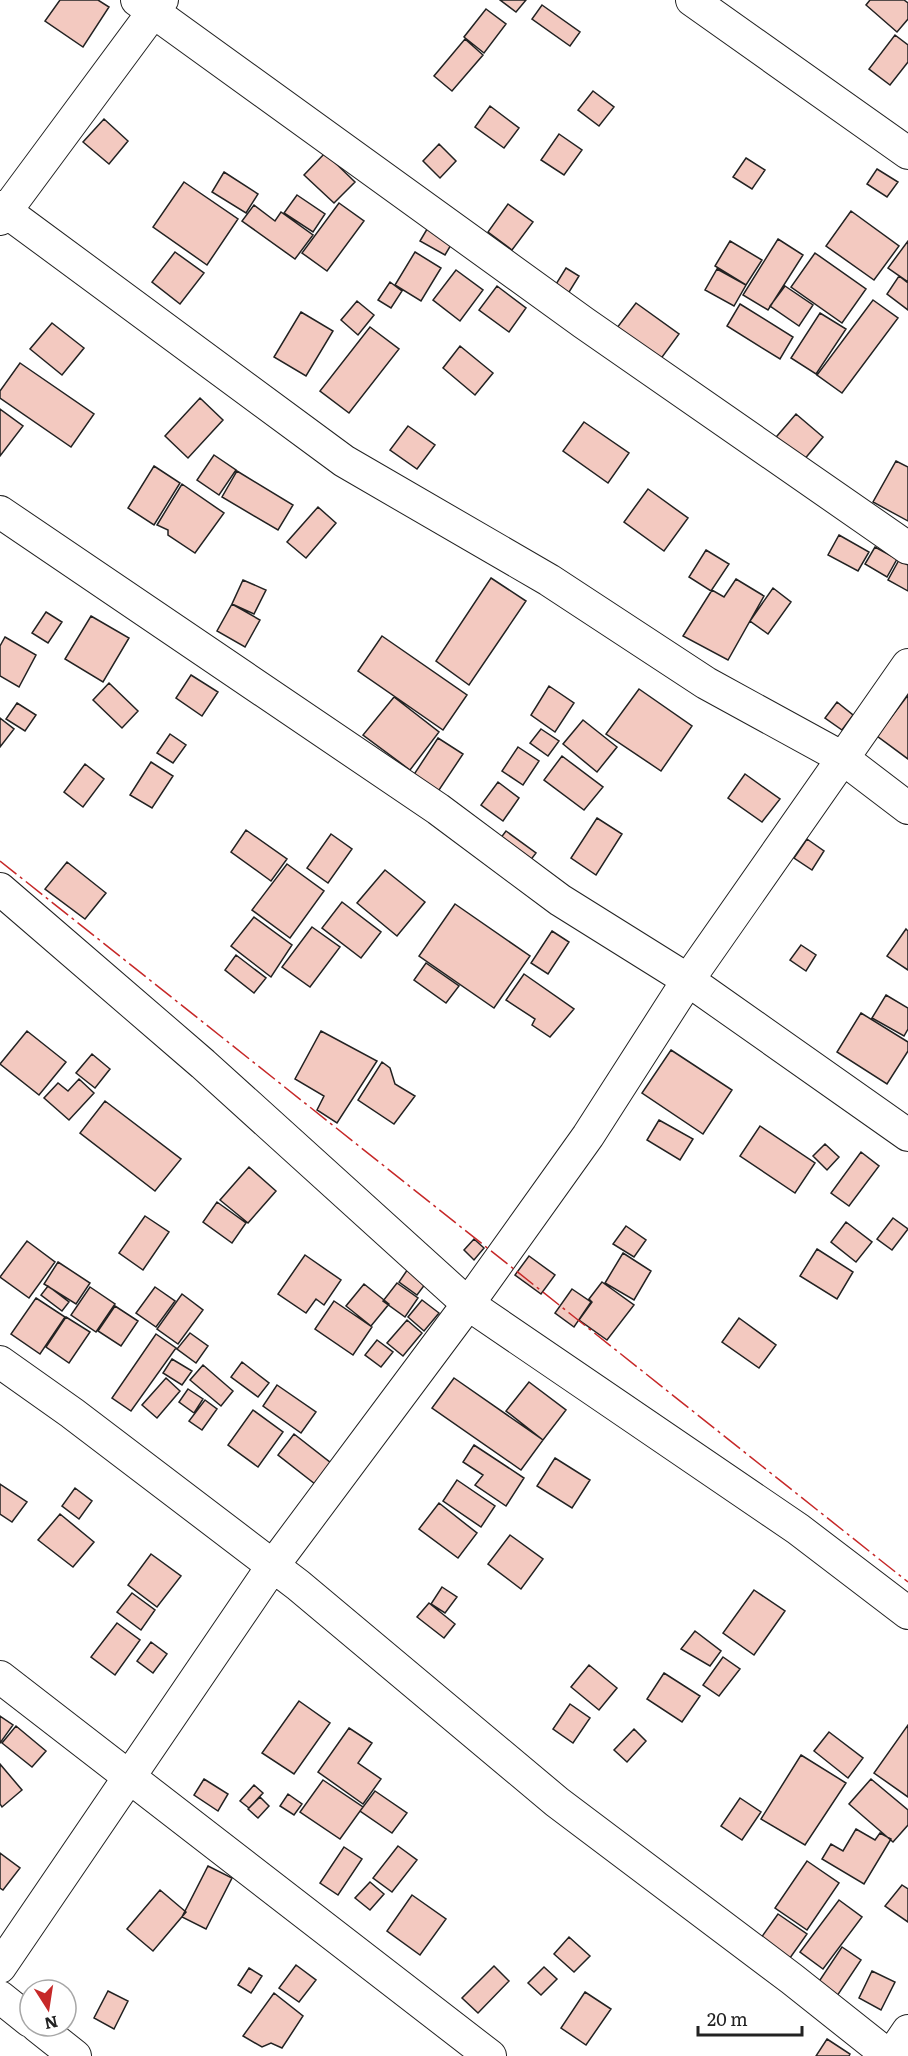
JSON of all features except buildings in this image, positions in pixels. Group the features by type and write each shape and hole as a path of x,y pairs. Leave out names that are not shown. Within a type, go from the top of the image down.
{"street":[{"path":"692,0 908,153"},
{"path":"908,548 584,323 151,4 2,212 344,461 549,580 705,683 841,757 908,808"},
{"path":"0,512 438,809 560,900 688,980 908,1135"},
{"path":"0,1966 273,1567 468,1304 588,1136 688,980 841,757 908,665"},
{"path":"0,889 203,1064 468,1304 798,1529 908,1613"},
{"path":"0,1362 72,1413 273,1567 557,1802 890,2056 908,2031"},
{"path":"0,1677 490,2056"},
{"path":"0,1997 18,2011"},
{"path":"52,2038 75,2056"}],"power":[{"path":"0,861 908,1582"}]}
